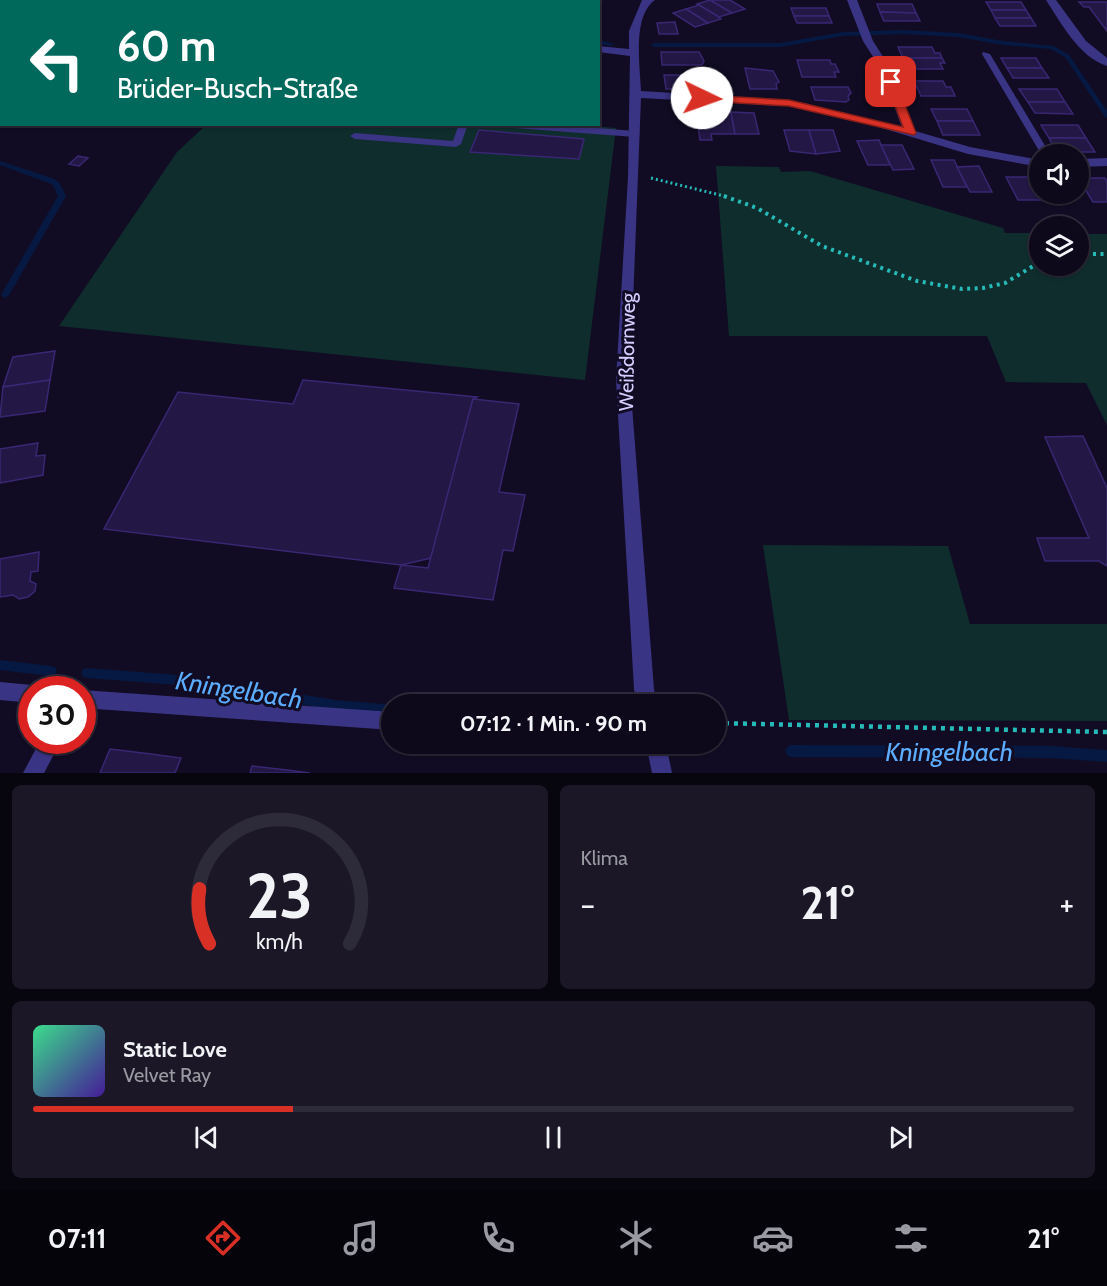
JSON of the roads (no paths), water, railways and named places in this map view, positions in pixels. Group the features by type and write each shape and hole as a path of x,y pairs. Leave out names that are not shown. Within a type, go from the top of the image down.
{"street":[{"name":"Weißdornweg","path":"645,694 623,380 634,177 636,94 634,31 647,0"},
{"path":"852,0 868,41 885,66 910,133"},
{"path":"1051,0 1082,45 1095,57 1107,63"},
{"path":"600,49 634,53"},
{"path":"636,94 789,103 875,122 968,150 1029,162"},
{"path":"1089,163 1107,162"},
{"path":"0,691 18,693"},
{"path":"96,700 381,721"},
{"path":"33,773 44,754"},
{"path":"658,754 662,773"}],"lane":[{"path":"986,54 1040,144"},
{"path":"355,136 456,144 463,126"},
{"path":"529,126 635,134"}],"waterway":[{"path":"654,45 780,45 843,34 903,32 958,35 1003,43 1052,47 1067,56 1107,116"},
{"path":"600,42 611,44"},
{"name":"Kningelbach","path":"0,163 49,180 56,184 62,196 5,295"},
{"name":"Kningelbach","path":"0,665 51,671"},
{"name":"Kningelbach","path":"87,673 178,680 336,705 381,708"},
{"name":"Kningelbach","path":"791,751 1051,752 1107,756"}]}
